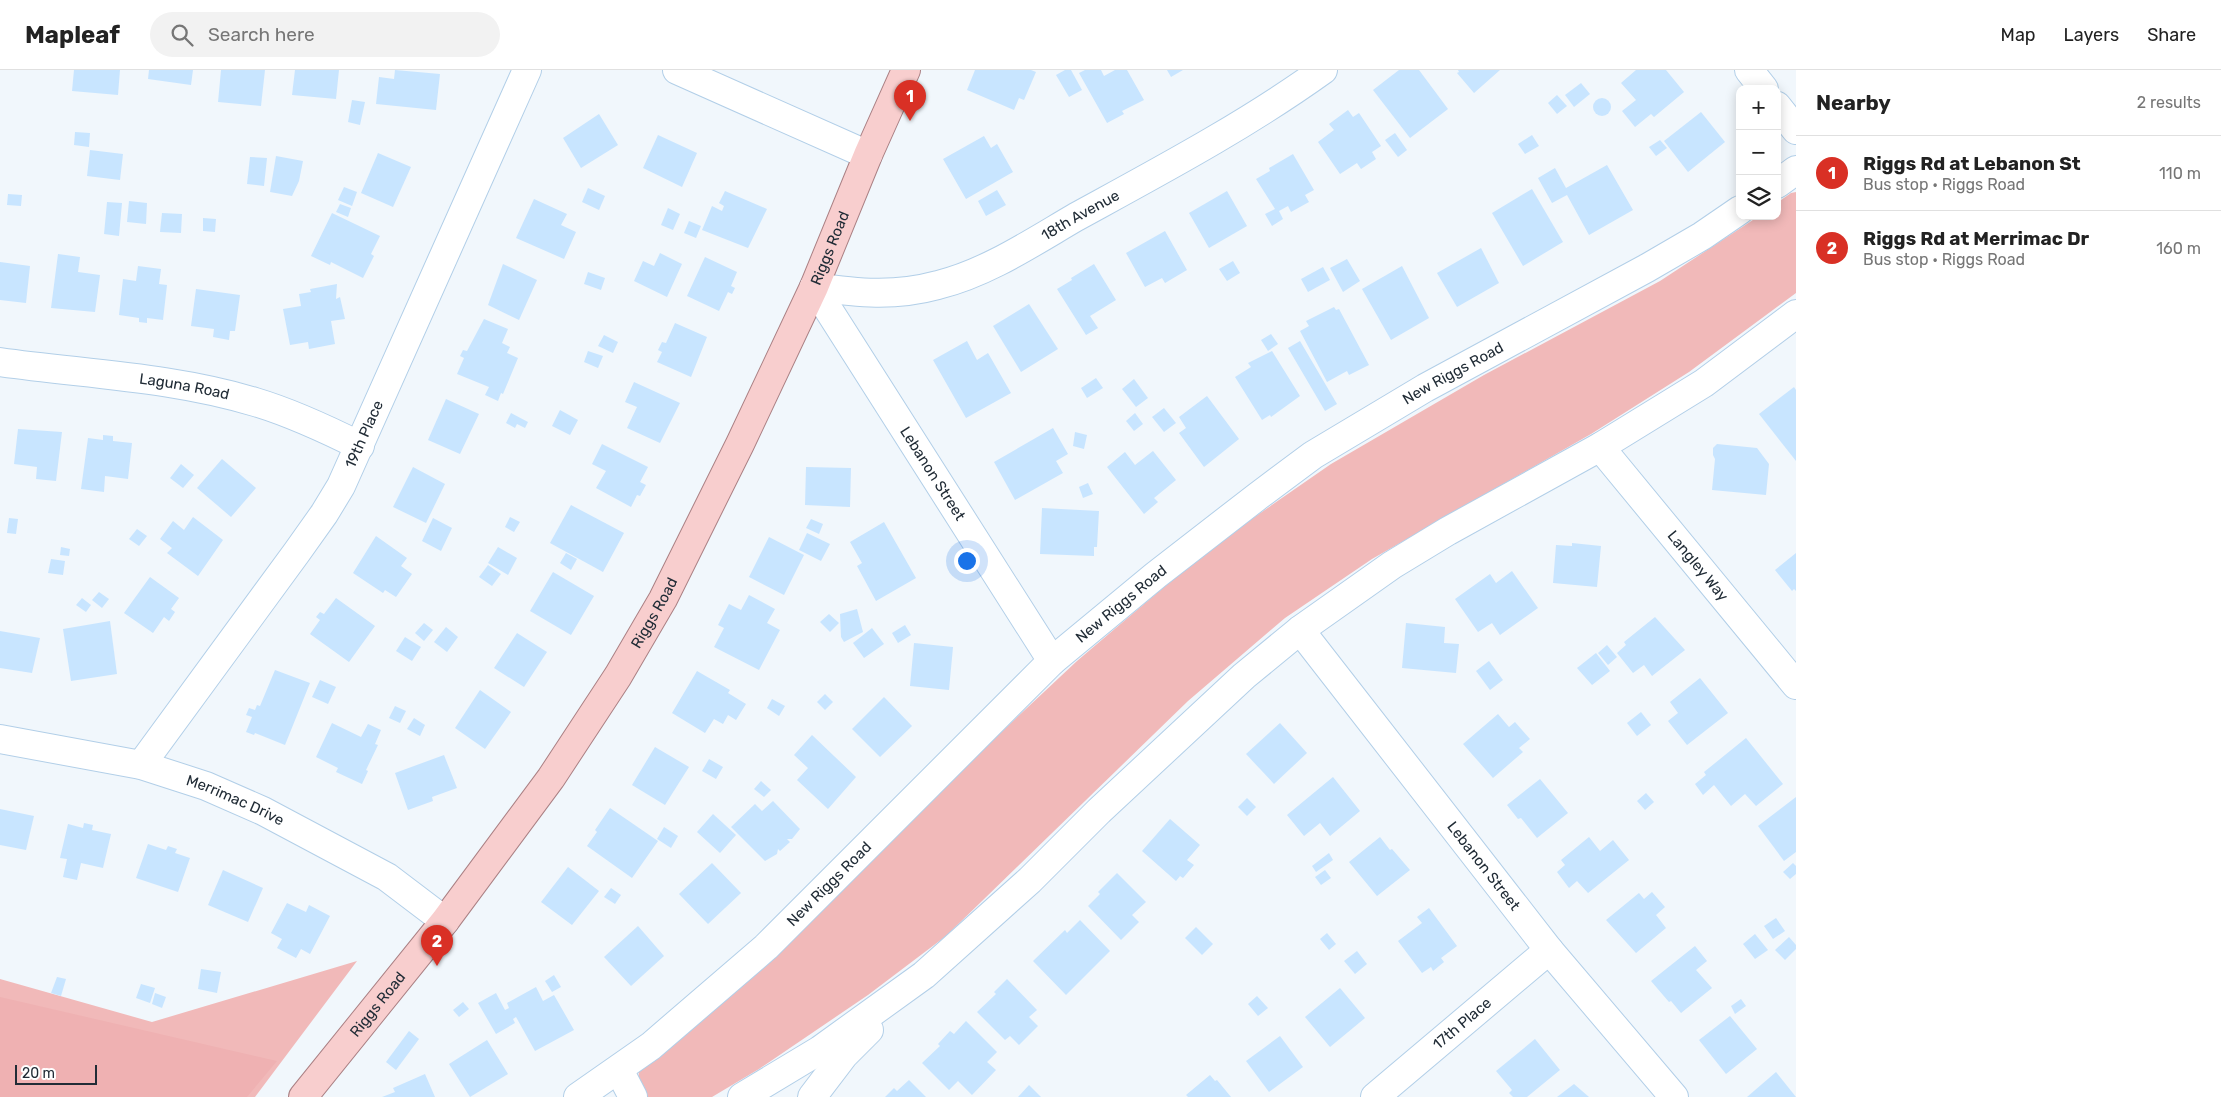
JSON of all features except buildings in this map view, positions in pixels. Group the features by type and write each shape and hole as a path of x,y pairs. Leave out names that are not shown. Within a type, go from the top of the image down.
{"main road":[{"name":"Riggs Road","path":"303,1097 445,921 551,778 618,676 663,598 814,287 868,154 906,70"}],"street":[{"name":"19th Place","path":"141,765 324,514 360,446 527,70"},
{"path":"677,70 868,154"},
{"name":"18th Avenue","path":"814,287 860,294 896,293 938,285 968,275 1207,144 1280,100 1323,70"},
{"path":"1749,70 1761,85"},
{"path":"1781,111 1796,130"},
{"path":"1781,181 1796,170"},
{"name":"New Riggs Road","path":"578,1097 651,1046 766,947 1052,661 1156,575 1313,455 1426,388 1655,263 1702,236 1736,213"},
{"name":"Lebanon Street","path":"814,287 1052,661"},
{"path":"812,1097 844,1055 924,975 1030,880 1099,811 1244,676 1300,630 1408,555 1600,447 1704,384 1796,314"},
{"name":"Laguna Road","path":"0,362 150,380 228,394 289,413 360,446"},
{"name":"Langley Way","path":"1600,447 1796,685"},
{"name":"Lebanon Street","path":"1300,630 1549,950 1674,1097"},
{"name":"Merrimac Drive","path":"0,739 141,765 206,786 263,810 387,877 445,921"},
{"name":"17th Place","path":"1375,1097 1549,950"},
{"path":"742,1097 820,1050 924,975"},
{"path":"618,1070 634,1097"}],"shaded area":[{"path":"1796,192 1796,293 1689,372 1591,434 1372,559 1285,618 1188,701 946,936 868,995 759,1069 712,1097 643,1097 638,1088 639,1068 867,866 994,739 1077,661 1210,548 1331,464 1484,375 1660,281 1753,220 1781,220 1781,200 1791,193"},
{"path":"357,961 255,1097 0,1097 0,979 152,1022"},
{"path":"0,997 277,1061 247,1097 0,1097"}],"place":[{"name":"Riggs Rd at Lebanon St","path":"910,121"},
{"name":"Riggs Rd at Merrimac Dr","path":"437,966"}]}
